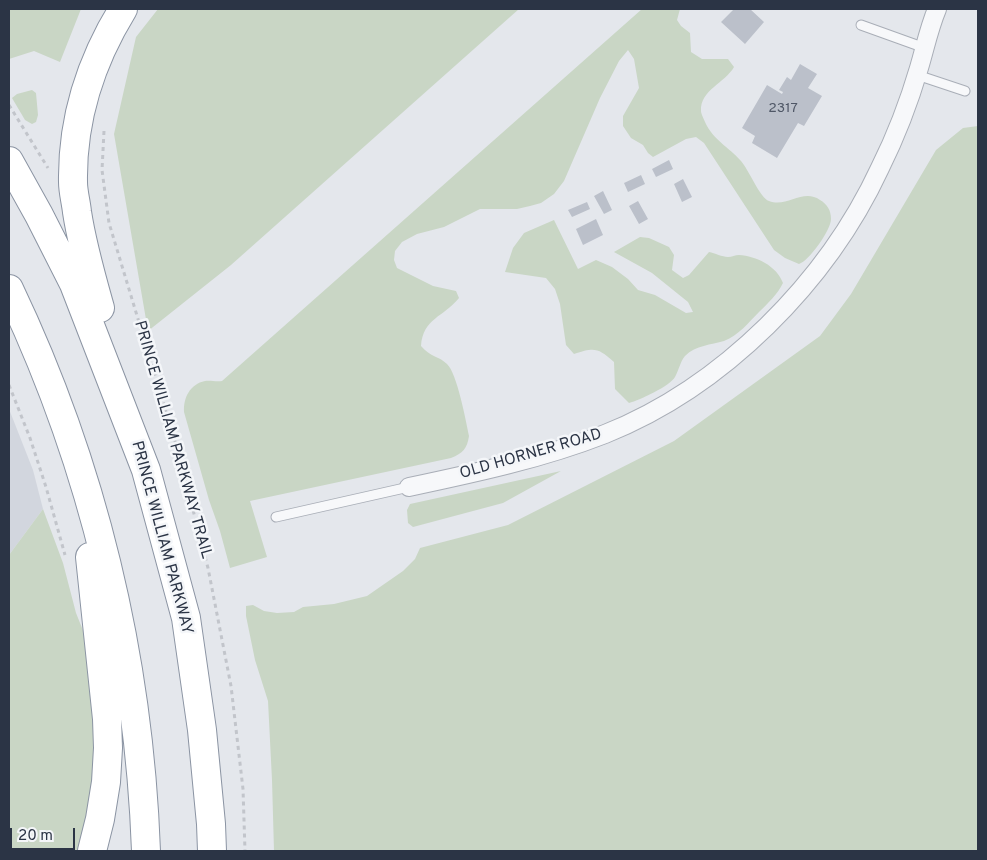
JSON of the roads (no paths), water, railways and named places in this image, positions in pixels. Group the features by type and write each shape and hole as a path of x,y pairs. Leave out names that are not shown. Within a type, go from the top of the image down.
{"highway":[{"path":"123,9 98,55 87,85 74,149 73,183 82,244 146,470"},
{"name":"PRINCE WILLIAM PARKWAY","path":"9,161 39,214 74,284 146,470 186,618 202,730 212,851"},
{"path":"9,289 36,348 64,419 110,578 126,655 135,717 146,851"},
{"path":"81,474 107,719 106,782 92,851"}],"street":[{"name":"OLD HORNER ROAD","path":"409,488 498,468 606,433 671,400 726,363 782,310 805,284 840,237 866,195 881,167 902,117 937,9"}],"lane":[{"path":"860,25 925,48"},
{"path":"916,75 965,91"},
{"path":"276,517 409,488"}]}
